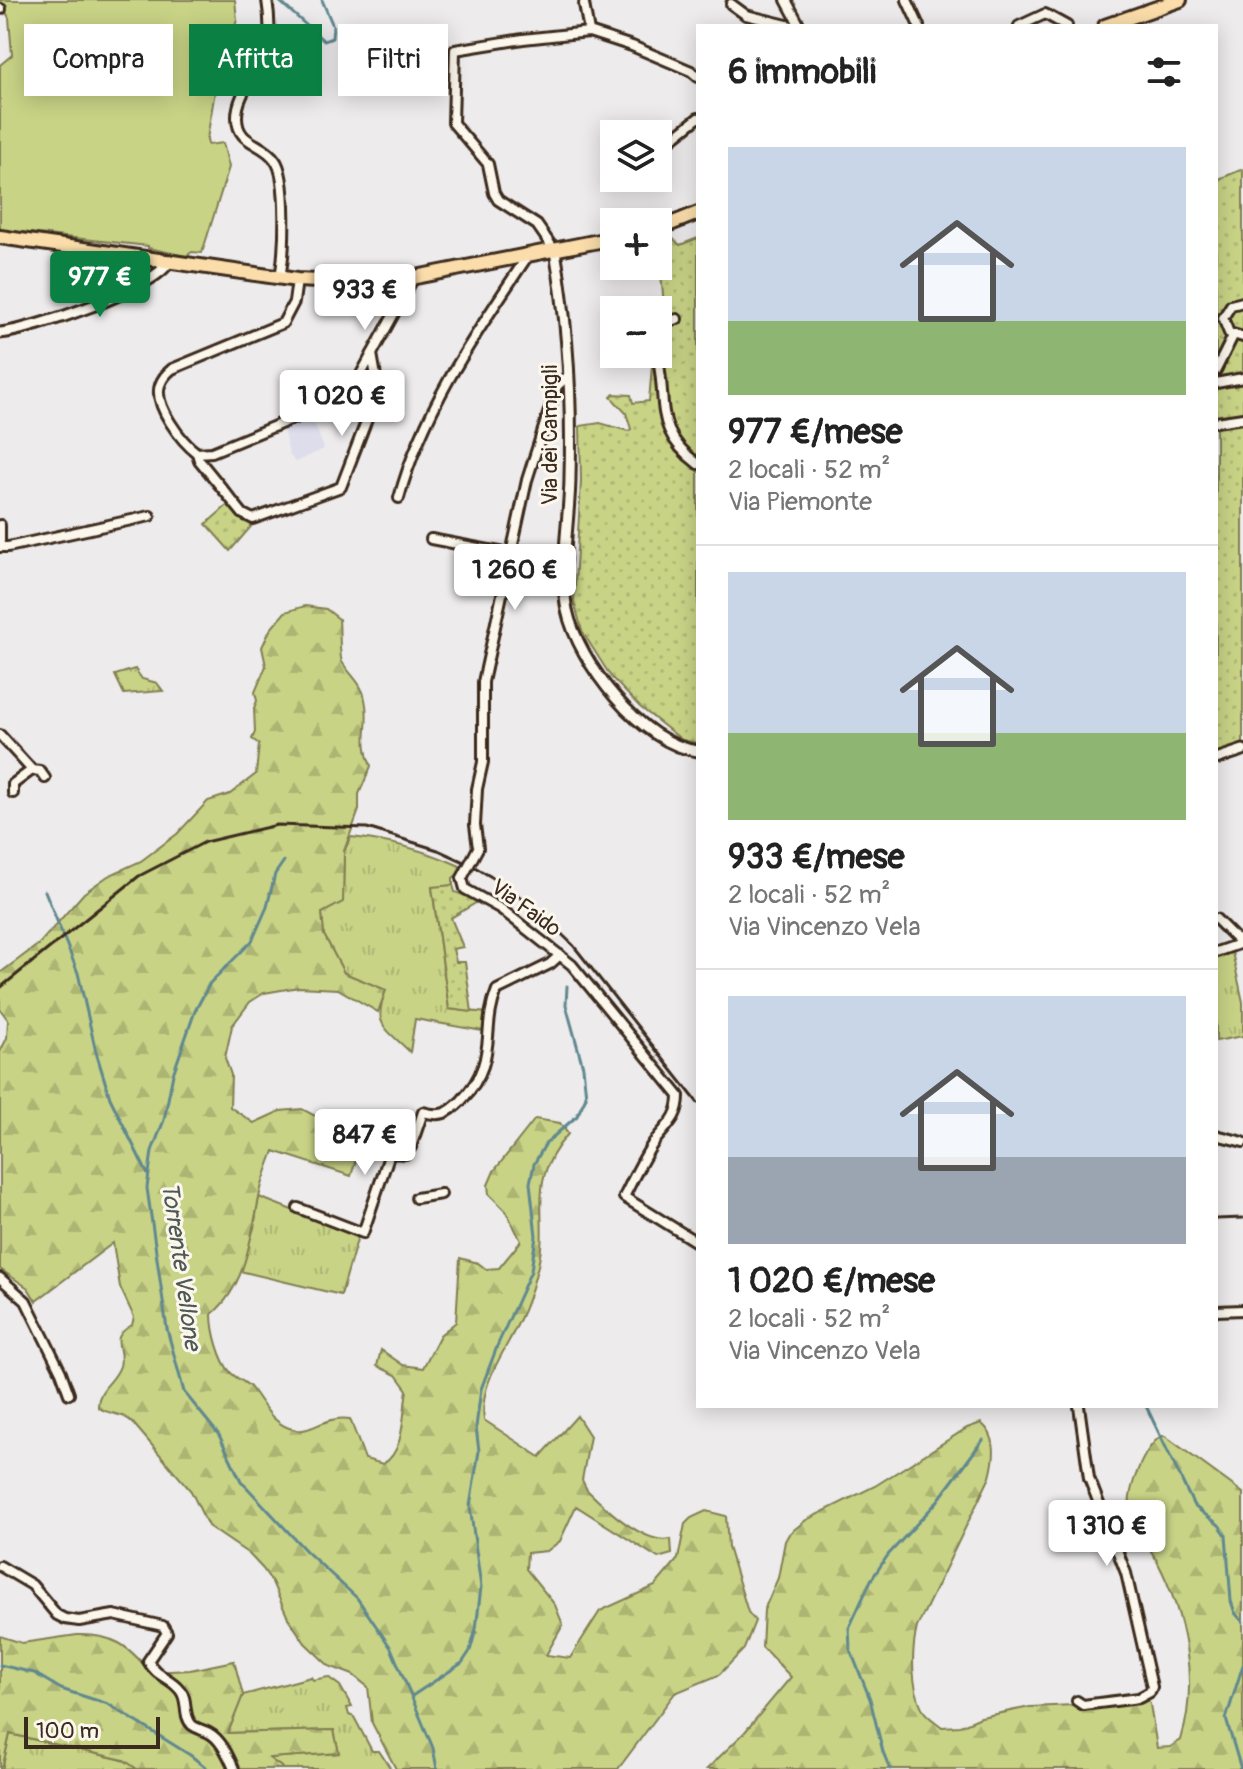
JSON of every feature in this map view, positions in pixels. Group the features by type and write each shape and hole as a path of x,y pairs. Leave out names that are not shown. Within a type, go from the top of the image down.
{"main road":[{"path":"1111,24 1180,0"},
{"path":"672,223 696,214"},
{"path":"0,237 297,280 380,284 600,241"}],"street":[{"path":"267,0 269,17 265,55 242,96 237,116 238,129 245,141 271,155 280,168 285,249 280,276"},
{"path":"786,0 799,24"},
{"path":"907,0 918,24"},
{"path":"584,4 589,32"},
{"path":"731,4 746,15 783,24"},
{"path":"1023,24 1045,14 1063,24"},
{"path":"555,251 537,225 498,200 488,164 453,123 455,50 589,32 632,46 696,76"},
{"path":"672,139 696,120"},
{"name":"Via dei Campigli","path":"555,251 569,375 566,608 574,635 605,686 670,742 696,750"},
{"path":"399,498 408,465 430,414 489,313 527,257"},
{"path":"0,333 22,331 47,323 128,290 158,275 167,268 170,260"},
{"path":"197,453 212,452 341,399 354,387 413,279"},
{"path":"297,280 294,302 283,323 172,369 164,377 158,394 183,441 197,453 199,460 243,514 253,519 341,487 374,401 377,382 372,354"},
{"path":"1218,367 1238,336 1225,329 1224,313 1231,305 1243,302"},
{"path":"677,319 664,327 659,342 661,401 670,432 696,462"},
{"name":"Via Faido","path":"569,375 557,386 527,480 483,682 483,762 477,789 475,825 478,848 462,878 462,885 501,909 572,965 679,1096 674,1120 654,1141 624,1197 696,1242"},
{"path":"1218,383 1243,378"},
{"path":"1218,422 1243,418"},
{"path":"0,525 0,544 8,547 150,516"},
{"path":"431,539 510,554"},
{"path":"0,735 32,770 40,771 45,778"},
{"path":"1218,758 1243,750"},
{"path":"13,793 13,784 32,770"},
{"path":"1218,921 1242,943 1218,951"},
{"path":"298,1208 363,1233 390,1153 406,1154 423,1112 438,1115 452,1110 477,1079 486,1057 497,990 550,964 560,955"},
{"path":"1218,1136 1243,1142"},
{"path":"416,1198 441,1194"},
{"path":"0,1278 26,1301 69,1394"},
{"path":"1218,1311 1243,1310"},
{"path":"1077,1701 1083,1705 1139,1698 1150,1692 1152,1687 1126,1573 1089,1478 1079,1408"},
{"path":"0,1566 32,1585 57,1615 65,1619 79,1621 114,1615 163,1626 167,1633 148,1661 155,1674 181,1690 190,1723 218,1740 234,1769"}],"shaded area":[{"path":"312,416 324,449 295,462 289,454 283,427"}],"green space":[{"path":"0,0 235,0 236,24 189,24 189,96 214,96 208,145 223,143 229,167 202,253 192,252 186,256 148,246 0,230 0,65 12,55 9,18"},
{"path":"1243,169 1243,746 1218,755 1218,178"},
{"path":"672,238 680,245 696,239 696,743 682,740 640,707 611,677 582,631 574,601 581,481 580,426 600,423 628,431 631,429 626,413 611,397 614,394 631,395 633,403 649,401 652,368 672,368 672,296 663,296 662,280 672,280"},
{"path":"230,503 255,522 230,551 206,524"},
{"path":"305,606 326,609 339,619 342,662 359,684 365,699 365,740 371,766 359,794 359,810 344,851 343,902 322,913 324,935 344,973 386,990 378,1012 338,989 299,987 264,993 250,1002 232,1026 225,1058 231,1075 230,1107 254,1123 280,1111 302,1109 362,1140 351,1176 274,1151 261,1188 240,1274 224,1302 212,1314 217,1345 231,1373 249,1386 281,1424 302,1430 334,1419 350,1419 365,1459 383,1464 399,1441 407,1390 396,1375 377,1366 381,1350 403,1365 423,1368 440,1335 456,1322 460,1258 478,1263 486,1269 499,1268 521,1241 506,1211 489,1194 488,1185 494,1171 535,1119 560,1123 568,1134 554,1153 542,1186 542,1235 536,1273 523,1314 489,1380 483,1406 484,1420 540,1457 577,1416 590,1436 582,1480 587,1490 638,1531 671,1539 672,1554 658,1558 576,1506 560,1541 547,1551 527,1553 526,1569 555,1605 563,1625 546,1655 570,1658 600,1611 655,1586 678,1559 685,1524 706,1511 726,1516 728,1547 748,1612 755,1621 744,1649 719,1675 675,1693 618,1769 396,1769 372,1723 368,1687 353,1675 329,1666 305,1643 288,1618 263,1569 249,1554 208,1526 191,1491 133,1423 98,1407 100,1395 120,1366 120,1334 132,1325 134,1317 120,1287 113,1243 36,1301 28,1288 0,1269 0,1052 7,1038 8,1020 0,1009 0,973 39,944 84,893 108,876 141,861 177,834 208,801 230,794 256,774 259,744 252,739 257,701 255,692 266,666 262,647 270,630 285,612"},
{"path":"135,669 142,679 157,683 163,691 124,694 115,675"},
{"path":"351,837 407,847 460,866 453,878 453,885 432,888 449,1009 487,1013 483,1031 415,1019 410,1052 383,1025 380,1011 386,990 344,973 324,935 322,913 343,901 344,851"},
{"path":"453,885 455,892 479,901 451,918 463,947 453,949 456,962 465,962 472,1012 449,1009 432,887"},
{"path":"1232,952 1243,1002 1243,1036 1218,1041 1218,958"},
{"path":"259,1197 358,1236 341,1295 240,1271 254,1228"},
{"path":"981,1423 993,1441 990,1477 917,1627 915,1637 914,1680 925,1713 942,1727 960,1726 981,1717 1030,1707 1140,1696 1150,1704 1157,1748 1170,1747 1181,1740 1189,1695 1182,1626 1167,1582 1132,1521 1129,1505 1142,1460 1154,1442 1165,1436 1243,1493 1243,1769 707,1769 744,1733 791,1677 762,1647 764,1610 778,1578 789,1534 806,1520 875,1486 967,1428"},
{"path":"90,1635 119,1643 150,1672 190,1670 234,1661 243,1695 228,1733 334,1730 339,1753 269,1758 284,1769 137,1769 124,1760 10,1734 0,1769 0,1636 22,1643"},
{"path":"311,1677 313,1680 328,1677 340,1686 352,1707 347,1708 349,1715 354,1717 372,1751 379,1751 391,1769 284,1769 268,1758 339,1753 334,1730 228,1733 243,1695"},
{"path":"10,1734 119,1759 137,1769 2,1769"}],"waterway":[{"name":"Torrente Vellone","path":"278,0 324,41 332,38 333,26 322,0"},
{"name":"Torrente Vellone","path":"284,861 275,874 267,907 252,941 210,983 195,1011 173,1074 164,1120 152,1151 147,1188 167,1329 184,1392 219,1435 241,1481 306,1551 357,1598 391,1648 433,1748 437,1769"},
{"path":"45,891 78,973 110,1098 148,1175"},
{"path":"412,1696 462,1663 470,1651 476,1629 481,1587 470,1506 479,1451 476,1427 481,1389 531,1271 536,1236 530,1183 534,1164 546,1143 577,1116 586,1097 583,1067 566,1005 567,986"},
{"path":"1147,1408 1194,1506 1219,1525 1226,1535 1231,1601 1235,1613 1243,1622"},
{"path":"890,1769 870,1699 850,1649 849,1628 871,1580 888,1555 936,1503 983,1440"},
{"path":"0,1665 34,1673 61,1689 108,1704 208,1769"},
{"path":"1241,1769 1226,1719 1243,1665"}],"railway":[{"path":"0,988 139,876 205,842 277,825 367,828 438,850 473,866 505,885 540,913 573,945 696,1100"},
{"path":"1218,1219 1243,1218"}]}
